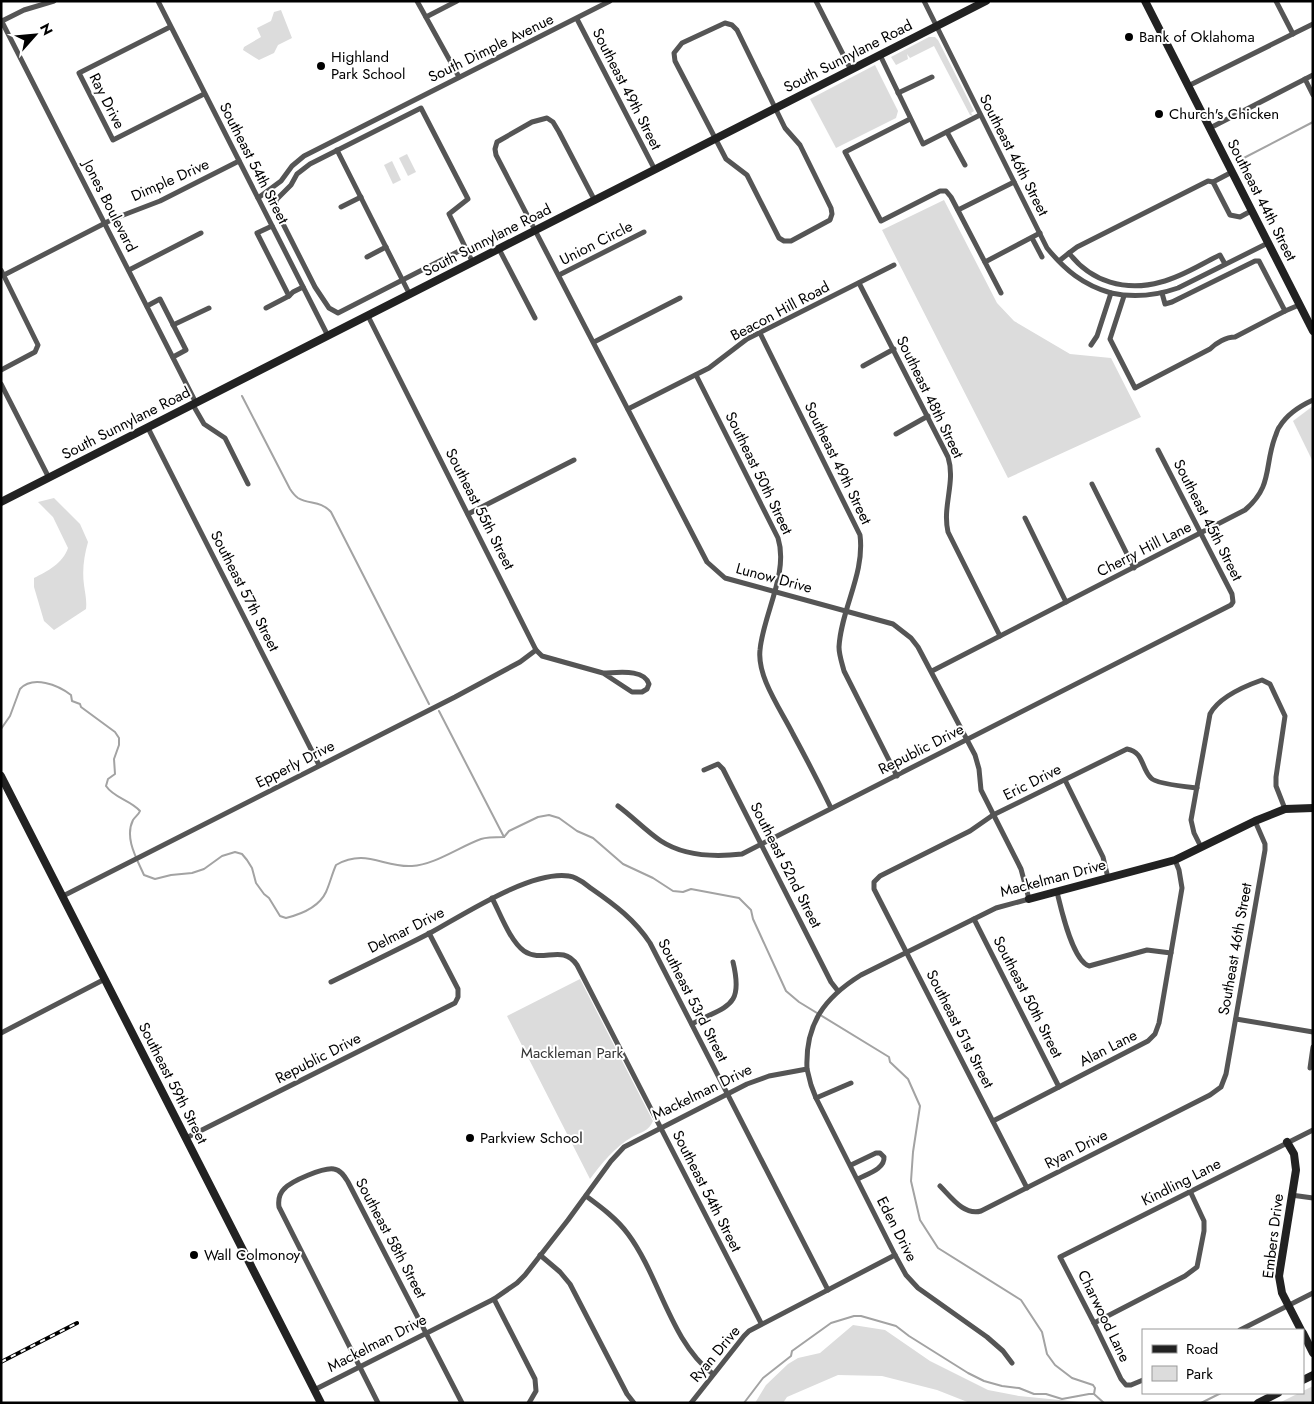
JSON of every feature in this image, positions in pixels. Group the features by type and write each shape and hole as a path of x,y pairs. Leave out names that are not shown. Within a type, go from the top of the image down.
{"main road":[{"name":"South Sunnylane Road","path":"1,502 986,1"},
{"name":"Southeast 44th Street","path":"1145,1 1313,331"},
{"name":"Southeast 59th Street","path":"1,776 321,1403"},
{"name":"Mackelman Drive","path":"1029,899 1175,860 1284,809 1313,808"},
{"name":"Embers Drive","path":"1287,1142 1296,1162 1279,1276 1282,1293 1301,1329"},
{"name":"Embers Drive","path":"1304,1335 1313,1353"},
{"path":"1258,1403 1276,1394"}],"street":[{"path":"2,21 24,10 54,1"},
{"name":"Southeast 54th Street","path":"158,1 328,336"},
{"path":"417,1 459,77"},
{"path":"426,17 457,1"},
{"name":"South Dimple Avenue","path":"258,198 282,181 292,166 304,156 610,1"},
{"path":"816,1 851,70"},
{"name":"Southeast 46th Street","path":"924,1 1048,248 1075,276 1092,286 1111,293 1124,296 1148,296 1178,288 1268,243"},
{"path":"1276,1 1293,34"},
{"name":"Southeast 49th Street","path":"577,19 655,170"},
{"name":"Jones Boulevard","path":"2,21 173,357 204,424 226,438 248,484"},
{"path":"725,22 732,25 776,108 785,128 800,145 832,214 830,220 791,241 784,241 779,238 747,175 743,170 726,159 675,62 674,53 682,43 716,26 725,22"},
{"path":"1188,86 1313,24"},
{"name":"Ray Drive","path":"170,27 79,73 113,140 204,94"},
{"path":"880,55 923,144 980,115"},
{"path":"1210,128 1313,75"},
{"path":"898,93 932,76"},
{"path":"1305,80 1313,95"},
{"path":"465,248 338,313 329,308 315,287 276,210 276,200 303,169 421,108 468,199 449,214 465,248 472,263"},
{"name":"Lunow Drive","path":"594,201 560,132 553,122 547,118 532,122 497,142 496,155 707,562 725,578 893,624 903,630 918,647 967,739 978,764 981,790 1021,869 1029,899"},
{"path":"910,119 845,152 881,221 943,190 948,193 958,210 1002,293"},
{"path":"948,132 965,165"},
{"path":"337,150 410,295"},
{"name":"Dimple Drive","path":"3,272 133,210 160,201 239,161"},
{"path":"1059,261 1077,247 1208,181 1213,182 1232,172"},
{"path":"958,210 1014,182"},
{"path":"1213,182 1230,215 1240,217 1252,211"},
{"path":"341,207 361,197"},
{"path":"272,226 257,234 289,296"},
{"path":"277,235 286,230"},
{"name":"Union Circle","path":"559,275 644,232"},
{"path":"128,270 201,233"},
{"path":"985,262 1040,233"},
{"path":"1032,238 1042,257"},
{"path":"367,257 386,247"},
{"path":"499,249 535,318"},
{"path":"1069,253 1077,263 1094,276 1116,284 1133,286 1163,282 1220,255 1225,264"},
{"path":"1244,255 1249,264"},
{"path":"1162,293 1165,304 1184,297 1257,260 1261,262 1286,311"},
{"name":"Beacon Hill Road","path":"628,409 717,364 742,342 894,266"},
{"path":"1,370 35,352 38,345 3,272"},
{"name":"Southeast 48th Street","path":"860,283 945,450 951,468 946,518 948,532 1000,636"},
{"path":"266,308 293,292 315,287"},
{"path":"1091,344 1097,336 1111,293"},
{"path":"1124,296 1110,339 1135,388 1210,349 1214,345 1230,337 1235,337 1299,305"},
{"path":"594,342 680,298"},
{"path":"147,306 160,299 174,325 186,350 173,357"},
{"path":"174,325 209,308"},
{"name":"Southeast 55th Street","path":"368,316 536,650"},
{"name":"Southeast 49th Street","path":"760,333 860,535 861,559 840,639 840,656 844,670 897,776"},
{"path":"863,366 894,349"},
{"name":"Southeast 50th Street","path":"696,375 778,538 781,557 760,650 760,664 763,674 831,808"},
{"path":"1,384 49,478"},
{"name":"Cherry Hill Lane","path":"932,671 1237,515 1257,499 1266,481 1271,450 1279,427 1292,411 1313,400"},
{"path":"896,434 928,416"},
{"name":"Southeast 57th Street","path":"148,428 319,765"},
{"name":"Southeast 45th Street","path":"1158,450 1232,594 1233,602"},
{"path":"468,514 574,460"},
{"path":"1092,484 1134,568"},
{"path":"1025,518 1066,602"},
{"name":"Republic Drive","path":"618,806 661,841 686,852 730,856 742,854 1227,607 1233,602"},
{"path":"536,650 542,656 603,673 640,674 646,678 649,684 647,689 642,692 632,692 603,673"},
{"name":"Epperly Drive","path":"63,896 520,662 536,650"},
{"path":"1201,847 1192,826 1210,714 1221,700 1259,681 1265,680 1270,684 1285,716 1276,777 1276,786 1284,809"},
{"name":"Eric Drive","path":"874,882 880,876 970,831 993,816 1127,749 1138,754 1148,774 1154,780 1197,788"},
{"name":"Southeast 52nd Street","path":"704,770 718,764 723,768 831,982 838,991"},
{"path":"1065,780 1103,857 1108,878"},
{"name":"Southeast 46th Street","path":"1224,1082 1265,844 1255,821"},
{"path":"1057,892 1067,930 1075,949 1086,965 1089,966 1147,950 1171,953 1182,888 1175,860"},
{"name":"Southeast 53rd Street","path":"492,898 550,877 566,876 579,880 628,916 644,935 666,971 828,1290"},
{"name":"Southeast 51st Street","path":"874,882 874,889 1027,1188"},
{"name":"Southeast 54th Street","path":"492,898 516,942 523,950 536,956 564,954 574,961 761,1323"},
{"name":"Delmar Drive","path":"331,982 429,933 492,898"},
{"name":"Mackelman Drive","path":"314,1390 494,1298 518,1282 586,1196 611,1161 624,1147 748,1084 769,1076 807,1069 809,1041 822,1008 838,991 861,975 996,908 1029,899"},
{"name":"Southeast 50th Street","path":"974,919 1059,1086"},
{"name":"Republic Drive","path":"186,1138 455,1003 458,997 458,989 429,933"},
{"name":"Alan Lane","path":"993,1121 1148,1041 1153,1036 1159,1023 1171,953"},
{"path":"692,1024 733,1001 737,982 733,962"},
{"path":"1,1033 105,979"},
{"path":"1236,1019 1313,1032"},
{"path":"1310,1068 1313,1047"},
{"name":"Eden Drive","path":"807,1069 816,1098 906,1275 918,1288 987,1337 1012,1362"},
{"name":"Ryan Drive","path":"940,1186 967,1211 981,1211 1215,1092 1224,1082"},
{"path":"816,1098 851,1083"},
{"name":"Kindling Lane","path":"1060,1257 1313,1130"},
{"path":"851,1165 876,1153 880,1153 884,1157 885,1162 882,1166 858,1178"},
{"name":"Southeast 58th Street","path":"360,1367 281,1214 278,1203 280,1195 286,1187 319,1171 335,1169 345,1178 357,1197 462,1403"},
{"path":"1094,1323 1184,1276 1193,1271 1197,1266 1204,1231 1204,1221 1190,1191"},
{"path":"1291,1195 1313,1198"},
{"path":"586,1196 610,1215 630,1235 685,1342 698,1361 713,1374"},
{"path":"540,1255 560,1272 570,1284 627,1394 634,1403"},
{"name":"Ryan Drive","path":"691,1403 744,1336 761,1323 895,1255"},
{"name":"Charwood Lane","path":"1060,1257 1121,1379 1126,1384 1131,1385 1142,1380"},
{"path":"1242,1329 1313,1293"},
{"path":"494,1298 535,1379 534,1397 529,1403"},
{"path":"360,1367 378,1403"}],"green space":[{"path":"281,10 292,38 278,45 274,53 259,60 243,50 244,47 261,37 257,28 271,21 274,12"},
{"path":"929,37 935,37 938,40 974,111 971,113 973,116 970,115 934,46 910,58 907,54 908,59 896,65 891,57"},
{"path":"875,65 898,111 896,118 836,148 810,99"},
{"path":"407,154 416,172 408,176 399,158"},
{"path":"392,161 401,180 393,184 384,165"},
{"path":"944,200 997,303 1014,321 1070,354 1111,358 1141,417 1008,478 882,230"},
{"path":"1313,406 1313,462 1293,421"},
{"path":"54,498 80,524 88,542 83,568 86,609 54,630 44,621 34,587 34,578 59,562 68,548 53,517 38,502"},
{"name":"Mackleman Park","path":"580,979 653,1121 647,1129 614,1150 590,1179 507,1016"},
{"path":"853,1325 885,1330 930,1361 988,1390 1019,1396 1090,1403 970,1403 937,1390 882,1376 838,1375 787,1397 783,1403 755,1403 766,1385 788,1364 798,1358 820,1353"},
{"path":"1313,1386 1313,1403 1279,1403 1297,1394 1304,1394 1304,1390"}],"waterway":[{"path":"1238,161 1313,122"},
{"path":"242,396 293,493 298,498 319,504 331,512 429,704"},
{"path":"1,729 10,716 20,689 25,685 38,682 46,683 66,691 71,695 72,701 80,704 81,707 115,732 119,738 119,745 114,759 115,774 108,779 106,786 140,811 133,820 130,834 132,848 144,875 155,879 192,873 204,869 222,856 235,852 242,854 252,868 256,883 269,898 280,916 286,918 304,912 319,902 326,892 336,865 347,860 366,858 402,866 420,865 438,859 481,839 504,837 509,831 538,817 549,815 559,818 577,831 593,838 623,864 653,878 673,891 683,892 691,889 739,898 751,910 753,919 786,991 799,1002 889,1057 890,1062 908,1079 920,1106 911,1181 920,1220 938,1248 1021,1300 1042,1332 1047,1354 1055,1365 1072,1378 1093,1385 1095,1388 1094,1394"},
{"path":"439,711 504,837"},
{"path":"744,1403 763,1378 791,1356 792,1351 831,1323 854,1316 861,1316 896,1326 968,1373 984,1381 1062,1399 1094,1394 1104,1403"},
{"path":"1201,1403 1219,1394"}],"railway":[{"path":"1,1362 77,1323"}],"place":[{"name":"Bank of Oklahoma","path":"1129,37"},
{"name":"Highland Park School","path":"321,66"},
{"name":"Church's Chicken","path":"1159,114"},
{"name":"Parkview School","path":"470,1138"},
{"name":"Wall Colmonoy","path":"194,1255"}]}
